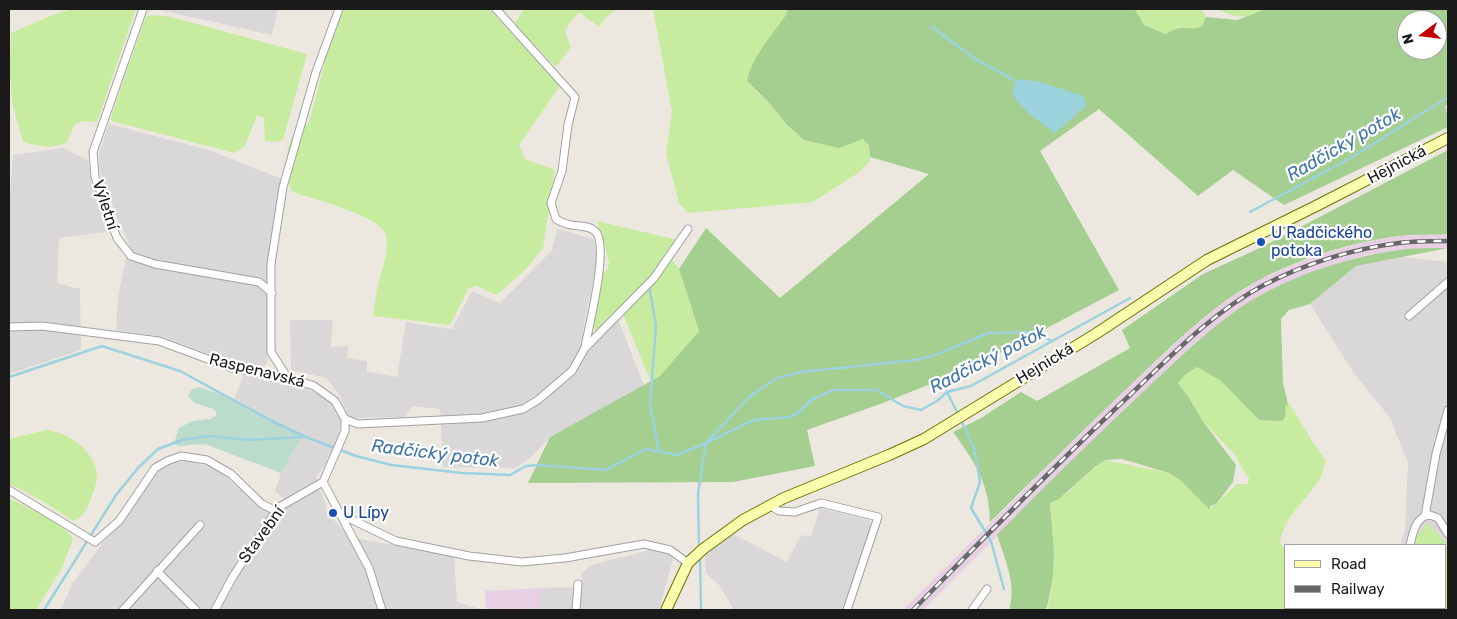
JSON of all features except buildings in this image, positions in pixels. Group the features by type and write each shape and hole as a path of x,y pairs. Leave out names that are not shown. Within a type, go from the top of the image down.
{"main road":[{"name":"Hejnická","path":"666,610 688,563 718,537 769,505 924,439 1096,333 1207,260 1318,206 1448,138"}],"street":[{"name":"Výletní","path":"143,9 93,152 95,177 117,238 131,256 155,264 259,282 272,293"},
{"path":"287,377 272,352 271,264 283,187 316,72 339,9"},
{"path":"496,9 575,97 568,125 562,171 550,204 556,219 567,224 589,227 596,232 600,242 601,261 585,348"},
{"path":"382,610 369,568 323,482 345,431 345,420 358,424 482,418 523,409 538,400 572,371 585,348 654,278 688,229"},
{"path":"1409,316 1448,282"},
{"name":"Raspenavská","path":"9,327 42,326 159,341 232,368 287,377 314,386 334,401 345,420"},
{"path":"1425,516 1436,454 1448,410"},
{"path":"9,490 95,542 119,521 155,468 167,460 181,456 207,460 231,474 262,504 276,511"},
{"name":"Stavební","path":"216,610 232,578 276,511 281,506 323,482"},
{"path":"769,505 780,511 795,512 821,503 878,517 847,610"},
{"path":"340,514 396,541 469,556 522,562 565,558 644,544 670,550 688,563"},
{"path":"1410,544 1414,528 1419,519 1425,516 1430,515 1438,518 1448,534"},
{"path":"123,610 200,524"},
{"path":"157,571 196,610"},
{"path":"576,610 578,584"},
{"path":"972,610 988,589"}],"shaded area":[{"path":"155,9 278,9 272,35"},
{"path":"109,124 209,150 282,179 269,268 267,363 264,367 248,365 163,337 116,330 118,297 129,244 119,223 99,168 99,154"},
{"path":"63,148 88,160 91,181 106,232 59,238 57,283 80,289 81,350 9,374 9,207 13,155"},
{"path":"557,229 594,239 597,263 582,333 589,347 618,319 644,386 550,437 529,459 515,468 443,467 440,409 412,406 405,417 350,418 339,394 326,378 291,370 290,320 333,320 331,347 348,346 347,358 367,361 367,372 397,377 406,322 452,329 472,291 500,303 552,250"},
{"path":"1448,234 1448,248 1401,250 1367,255 1331,265 1265,292 1229,316 1196,342 1115,418 923,610 903,610 1105,409 1187,332 1221,304 1259,280 1327,252 1364,242 1400,236"},
{"path":"1403,257 1448,262 1448,610 1377,610 1447,609 1447,544 1400,544 1405,531 1408,463 1390,418 1353,372 1310,304 1356,266"},
{"path":"245,372 293,382 326,399 334,406 341,421 337,442 324,467 316,477 329,515 350,537 454,556 457,602 483,610 61,610 72,584 151,479 163,468 175,462 188,461 215,468 276,518 289,504 275,491 281,473 303,435 234,399"},
{"path":"820,508 868,520 873,526 842,610 734,610 720,586 706,573 705,555 733,534 787,562 801,535 811,537"},
{"path":"650,550 668,553 673,559 659,610 518,610 541,608 541,588 581,587 581,573 591,565"},
{"path":"541,588 541,608 486,610 485,591"}],"green space":[{"path":"72,9 136,9 97,122 78,122 66,143 61,145 45,146 23,142 12,102 10,73 11,33 55,14"},
{"path":"336,9 489,9 560,86 519,145 525,159 555,170 543,248 527,268 497,295 476,286 469,288 450,325 373,316 386,253 386,235 372,221 329,203 292,192 289,184 290,165 287,151 292,137 309,122 324,66 329,32"},
{"path":"524,9 617,9 606,17 599,27 579,12 565,32 571,47 556,67 514,24"},
{"path":"653,9 788,9 749,72 747,81 771,105 786,124 804,140 820,143 866,139 869,145 870,161 858,173 813,202 688,213 679,203 666,153 672,112"},
{"path":"788,9 1135,9 1144,25 1165,34 1180,28 1199,27 1206,17 1237,20 1266,9 1448,9 1448,104 1445,106 1448,116 1448,127 1284,205 1233,170 1198,196 1099,109 1040,151 1119,290 973,367 883,403 807,430 815,466 733,482 528,483 550,437 660,376 699,331 679,269 706,228 780,298 929,174 870,157 869,145 863,139 839,148 804,140 786,124 771,105 747,81 753,63 786,15"},
{"path":"1135,9 1201,9 1206,17 1199,27 1180,28 1165,34 1144,25"},
{"path":"1217,9 1266,9 1252,15 1237,16"},
{"path":"146,16 171,17 307,54 283,140 275,142 265,141 264,118 257,115 245,146 234,153 112,121 113,111"},
{"path":"1448,150 1448,234 1399,236 1363,242 1327,252 1275,272 1227,300 1197,323 1169,349 990,522 987,496 980,474 953,432 981,418 1021,392 1037,401 1130,348 1122,330 1203,274 1266,245"},
{"path":"597,221 678,240 649,279 596,331 592,327 603,273 608,269 609,262"},
{"path":"1448,248 1356,266 1310,304 1289,310 1281,319 1283,383 1288,404 1285,407 1286,415 1282,421 1259,420 1220,380 1197,367 1186,374 1178,383 1202,420 1236,465 1233,482 1216,504 1210,506 1210,510 1180,480 1169,473 1122,459 1105,460 1059,499 1050,503 1054,552 1053,577 1047,607 1044,610 1009,610 1012,591 1011,582 997,535 1129,405 1190,348 1219,324 1266,292 1298,277 1331,265 1399,250"},
{"path":"672,259 679,269 699,331 661,376 654,380 649,378 623,314 652,285"},
{"path":"1197,367 1220,380 1259,420 1286,415 1285,407 1289,403 1326,461 1319,481 1290,517 1282,533 1280,543 1284,548 1284,609 1314,609 1049,610 1054,552 1050,503 1072,489 1105,460 1169,473 1180,480 1210,509 1237,484 1248,484 1249,478 1236,456 1202,420 1178,383 1186,374"},
{"path":"199,387 234,399 303,435 281,473 205,444 178,446 174,443 179,428 192,421 210,419 217,415 214,409 194,403 188,396 192,389"},
{"path":"46,430 63,435 79,444 92,459 95,467 97,476 88,506 85,512 73,521 42,501 9,484 9,439"},
{"path":"9,498 53,521 62,527 73,539 62,568 36,610 9,610"},
{"path":"1428,523 1446,544 1412,544 1413,540"},
{"path":"1447,547 1448,610 1387,610 1447,609"}],"water":[{"path":"1023,79 1040,82 1083,96 1086,106 1055,133 1031,115 1015,99 1013,94 1014,86 1016,82"}],"waterway":[{"path":"932,27 974,58 1019,83"},
{"name":"Radčický potok","path":"1250,212 1354,156 1448,97"},
{"path":"649,285 656,326 650,405 659,452"},
{"name":"Radčický potok","path":"9,377 102,346 180,371 272,421 306,437 356,456 391,465 462,473 510,475 526,466 537,465 606,470 646,449 677,455 754,420 789,417 798,413 811,400 833,390 877,390 903,406 921,410 937,401 947,392 971,386 1130,298"},
{"path":"699,548 698,493 706,443 749,397 777,378 801,372 916,360 938,354 988,333 1034,332 1052,341"},
{"path":"947,392 959,416"},
{"path":"961,420 974,447 980,482 971,508 991,541 1004,589"},
{"path":"44,610 116,495 138,468 158,449 182,440 209,436 248,440 304,437"},
{"path":"700,556 701,610"}],"railway":[{"path":"913,610 1103,420 1177,350 1226,309 1278,278 1329,258 1399,243 1448,241"}],"place":[{"name":"U Radčického potoka","path":"1261,242"},
{"name":"U Lípy","path":"333,513"}]}
